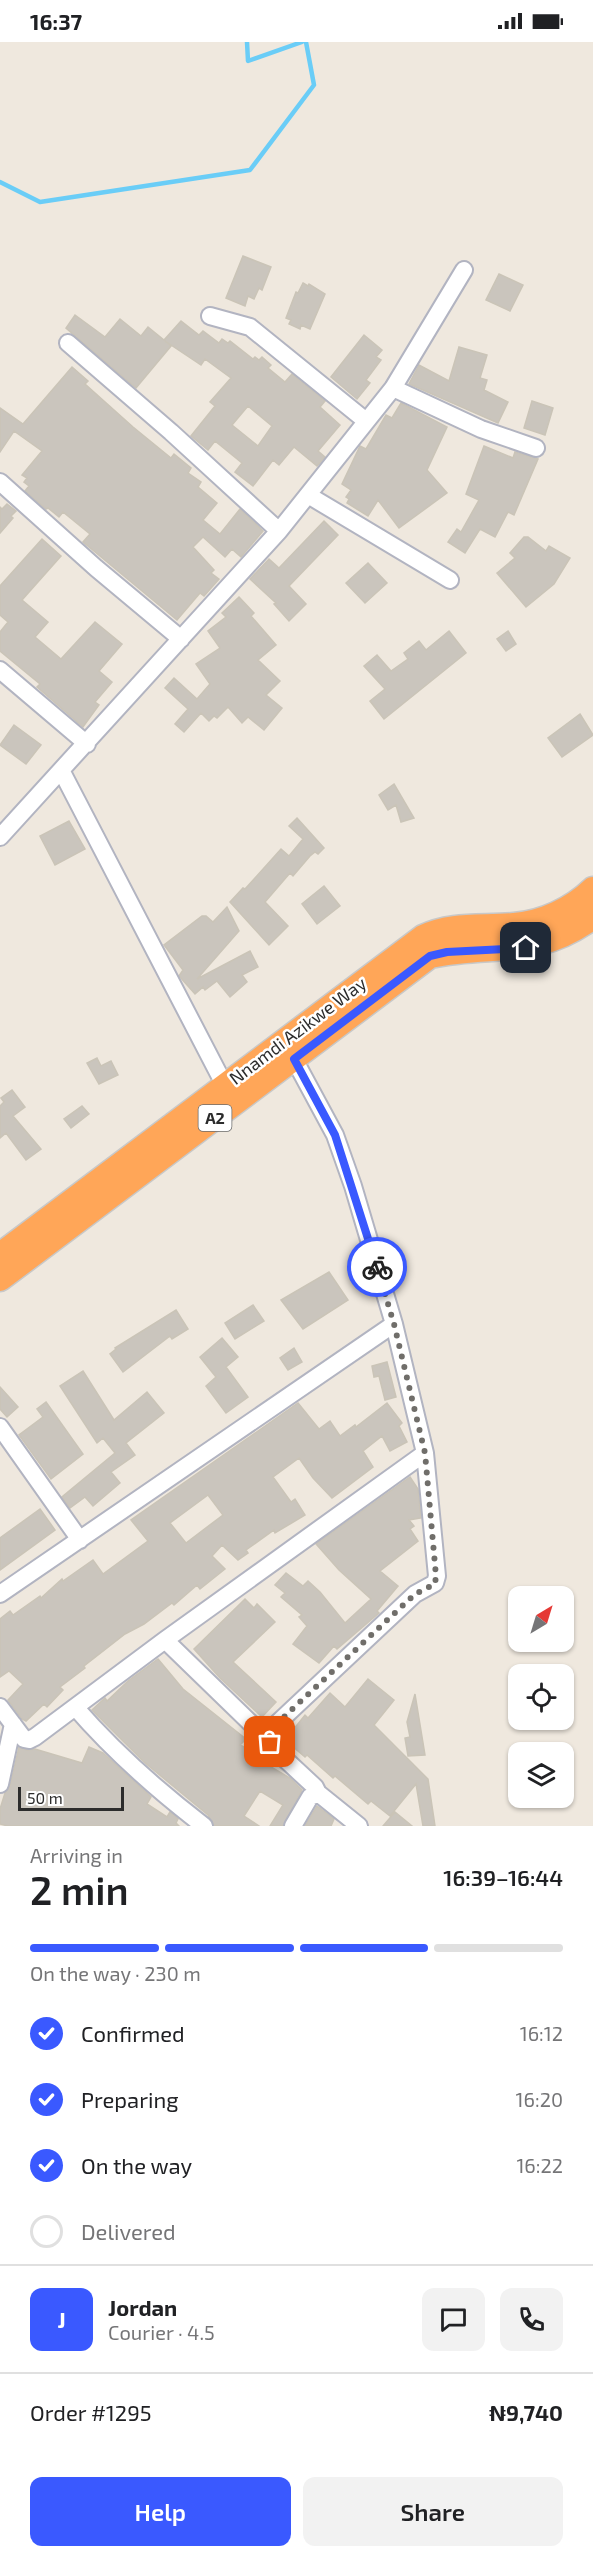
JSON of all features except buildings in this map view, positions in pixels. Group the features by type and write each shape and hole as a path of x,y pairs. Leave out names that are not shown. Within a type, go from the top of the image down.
{"highway":[{"name":"Nnamdi Azikwe Way","path":"0,1255 423,937 450,927 515,925 544,920 568,907 593,889"},
{"name":"Nnamdi Azikwe Way","path":"0,1279 430,956 447,952 526,948 556,940 593,917"}],"street":[{"path":"0,837 62,772 279,531 393,388 464,270"},
{"path":"210,316 250,327 366,421"},
{"path":"68,343 171,432 279,531"},
{"path":"393,388 481,429 536,448"},
{"path":"0,482 96,568 181,639"},
{"path":"308,495 450,580"},
{"path":"0,670 87,744"},
{"path":"62,772 225,1086"},
{"path":"294,1059 335,1135 394,1324 425,1453 436,1576 435,1584 415,1594 269,1731 272,1747 315,1787 342,1820 359,1826"},
{"path":"0,1594 394,1324"},
{"path":"0,1427 80,1539"},
{"path":"0,1707 24,1739 29,1740 425,1453"},
{"path":"165,1640 270,1742"},
{"path":"75,1707 108,1745 204,1826"},
{"path":"0,1784 13,1724"},
{"path":"293,1826 310,1797 318,1793"}],"waterway":[{"path":"247,42 248,61 302,42"},
{"path":"0,182 40,202 250,170 314,85 306,42"}],"way so far":[{"path":"270,1742 269,1731 415,1594 435,1584 425,1453 394,1324 377,1267"}],"route":[{"path":"377,1267 335,1135 294,1059 430,956 447,952 526,948"}]}
